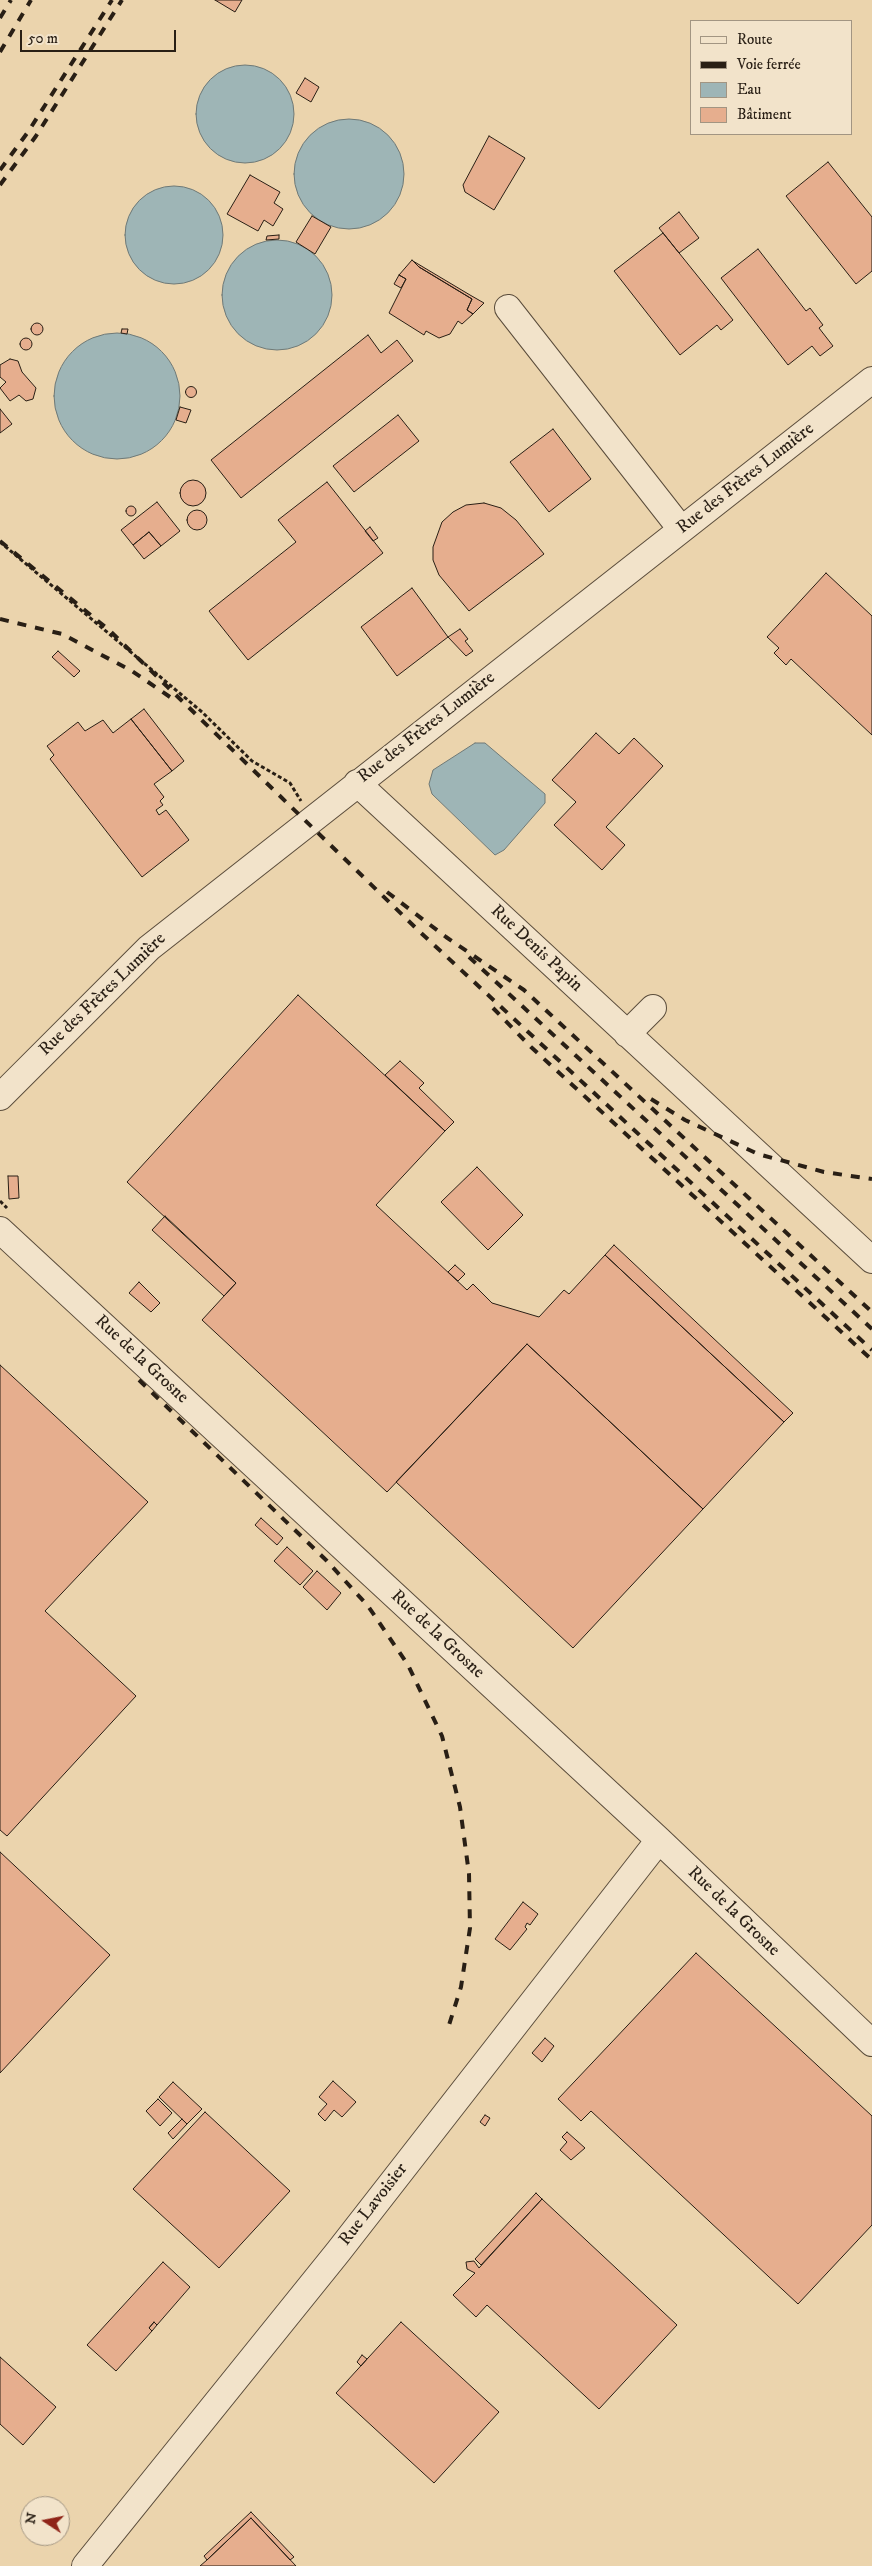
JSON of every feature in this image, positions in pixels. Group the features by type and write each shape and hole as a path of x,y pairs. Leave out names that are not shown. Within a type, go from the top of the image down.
{"street":[{"path":"508,308 681,529"},
{"name":"Rue des Frères Lumière","path":"0,1097 149,948 312,820 356,783 872,380"},
{"name":"Rue Denis Papin","path":"356,783 872,1260"},
{"path":"627,1034 653,1008"},
{"name":"Rue de la Grosne","path":"0,1230 659,1840 872,2043"},
{"name":"Rue Lavoisier","path":"85,2566 338,2252 659,1840"}],"path":[{"path":"0,542 202,712 252,761 290,784 312,820"}],"water":[{"path":"245,65 264,69 280,79 290,95 294,114 290,133 280,149 264,159 245,163 226,159 210,149 200,133 196,114 200,95 210,79 226,69"},
{"path":"349,119 370,123 388,135 400,153 404,174 400,195 388,213 370,225 349,229 328,225 310,213 298,195 294,174 298,153 310,135 328,123"},
{"path":"174,186 193,190 208,201 219,216 223,235 219,254 208,269 193,280 174,284 155,280 140,269 129,254 125,235 129,216 140,201 155,190"},
{"path":"277,240 298,244 316,256 328,274 332,295 328,316 316,334 298,346 277,350 256,346 238,334 226,316 222,295 226,274 238,256 256,244"},
{"path":"117,333 141,338 161,352 175,372 180,396 175,420 161,440 141,454 117,459 93,454 73,440 59,420 54,396 59,372 73,352 93,338"},
{"path":"475,743 485,743 545,794 545,803 504,850 495,855 432,794 429,784 433,770"}],"building":[{"path":"215,0 242,0 235,12"},
{"path":"305,78 319,87 311,102 296,93"},
{"path":"489,136 525,158 494,210 465,192 463,185"},
{"path":"828,162 872,217 872,271 856,284 786,196"},
{"path":"250,175 280,192 274,203 283,209 273,226 264,220 258,231 227,214"},
{"path":"679,212 699,238 679,253 659,228"},
{"path":"312,216 331,227 315,254 296,242"},
{"path":"663,233 733,320 721,330 717,325 680,355 614,271"},
{"path":"279,235 279,239 266,240 267,236"},
{"path":"758,249 806,311 810,308 823,325 819,328 833,346 820,356 812,346 788,365 721,278"},
{"path":"412,260 419,267 472,299 467,310 473,314 462,324 458,321 450,334 439,338 426,331 424,335 389,313 406,279 399,275"},
{"path":"413,261 484,303 473,314 467,310 472,299 419,267"},
{"path":"399,275 406,279 401,288 394,284"},
{"path":"37,323 43,329 37,335 31,329"},
{"path":"122,329 128,329 127,334 121,333"},
{"path":"368,335 381,353 397,340 413,361 241,498 211,460"},
{"path":"26,338 32,344 26,350 20,344"},
{"path":"10,359 18,361 22,372 36,388 33,399 26,401 19,395 10,401 0,388 6,382 0,377 0,365"},
{"path":"189,387 193,387 196,392 195,396 189,397 186,394 186,390"},
{"path":"180,407 191,410 186,423 176,420"},
{"path":"0,409 12,424 0,433"},
{"path":"398,415 419,441 354,492 333,466"},
{"path":"553,429 591,479 549,512 510,462"},
{"path":"193,480 202,484 206,493 202,502 193,506 184,502 180,493 184,484"},
{"path":"327,482 383,553 248,660 209,611 296,542 278,520"},
{"path":"157,502 180,531 161,546 149,532 133,545 121,530"},
{"path":"484,503 501,508 516,520 544,554 469,611 439,575 433,560 433,547 442,522 453,512 466,505"},
{"path":"129,506 133,506 136,511 135,515 129,516 126,513 126,509"},
{"path":"193,510 201,510 207,516 207,524 201,530 193,530 187,524 187,516"},
{"path":"370,527 378,538 373,541 365,531"},
{"path":"149,532 161,546 144,559 133,545"},
{"path":"826,573 872,616 872,735 791,659 786,665 774,653 779,648 767,637"},
{"path":"412,588 448,637 397,676 361,627"},
{"path":"460,629 468,639 465,641 473,651 466,656 448,637"},
{"path":"58,651 80,671 74,677 52,657"},
{"path":"144,709 184,761 172,771 131,719"},
{"path":"131,719 172,771 154,784 164,797 160,801 163,805 156,810 159,815 166,810 189,840 142,877 50,759 54,755 47,746 78,722 85,731 103,720 113,733"},
{"path":"596,733 619,754 634,738 663,766 606,827 625,845 602,870 554,825 576,802 552,780"},
{"path":"298,995 445,1131 376,1205 467,1290 473,1284 492,1303 539,1317 564,1290 569,1294 605,1255 784,1422 703,1509 527,1344 387,1492 202,1320 236,1283 127,1182"},
{"path":"400,1061 424,1083 419,1088 454,1122 445,1131 385,1075"},
{"path":"477,1167 523,1215 488,1250 441,1202"},
{"path":"8,1176 18,1176 19,1198 9,1199"},
{"path":"165,1216 236,1283 224,1296 152,1230"},
{"path":"614,1245 793,1413 784,1422 605,1255"},
{"path":"455,1265 465,1274 458,1281 448,1272"},
{"path":"139,1282 160,1303 151,1312 129,1293"},
{"path":"527,1344 703,1509 573,1648 396,1482"},
{"path":"0,1365 148,1502 45,1611 136,1696 7,1836 0,1830"},
{"path":"261,1518 283,1538 277,1545 255,1525"},
{"path":"287,1547 313,1571 300,1585 274,1561"},
{"path":"317,1571 341,1593 327,1610 303,1587"},
{"path":"0,1852 110,1955 0,2073"},
{"path":"523,1902 538,1914 530,1925 527,1923 525,1927 527,1929 510,1950 495,1939"},
{"path":"696,1953 872,2116 872,2225 798,2304 591,2111 581,2121 558,2099"},
{"path":"545,2038 554,2046 542,2062 532,2053"},
{"path":"333,2081 356,2102 342,2117 334,2110 325,2121 318,2114 327,2104 319,2097"},
{"path":"173,2082 202,2109 187,2124 159,2097"},
{"path":"158,2099 172,2113 160,2126 146,2111"},
{"path":"205,2112 290,2191 219,2268 133,2189"},
{"path":"485,2115 490,2118 485,2126 480,2122"},
{"path":"182,2119 187,2124 173,2139 168,2133"},
{"path":"567,2132 585,2148 571,2160 560,2150 567,2142 562,2137"},
{"path":"536,2193 542,2199 481,2265 475,2259"},
{"path":"542,2199 677,2325 599,2409 487,2305 476,2317 453,2295 475,2273 467,2269 466,2262 474,2261 479,2268"},
{"path":"163,2262 190,2287 157,2325 154,2322 149,2328 152,2331 116,2371 87,2345"},
{"path":"154,2322 157,2325 152,2331 149,2328"},
{"path":"401,2322 499,2412 434,2483 336,2393"},
{"path":"362,2355 367,2359 361,2366 357,2362"},
{"path":"0,2357 56,2407 23,2445 0,2424"},
{"path":"251,2512 294,2557 290,2560 251,2518 207,2560 204,2556"},
{"path":"251,2518 296,2566 200,2566 207,2560"}],"railway":[{"path":"0,18 11,0"},
{"path":"0,52 31,0"},
{"path":"0,170 28,132 112,0"},
{"path":"0,185 36,136 122,0"},
{"path":"0,541 109,630 420,932 872,1350"},
{"path":"0,619 62,634 132,671 170,697"},
{"path":"387,892 446,937 524,990 872,1312"},
{"path":"469,957 872,1329"},
{"path":"493,1008 531,1047 872,1360"},
{"path":"651,1099 685,1120 758,1154 824,1172 872,1179"},
{"path":"139,1380 327,1561 368,1606 408,1665 442,1736 460,1807 469,1874 470,1928 461,1987 449,2025"}]}
